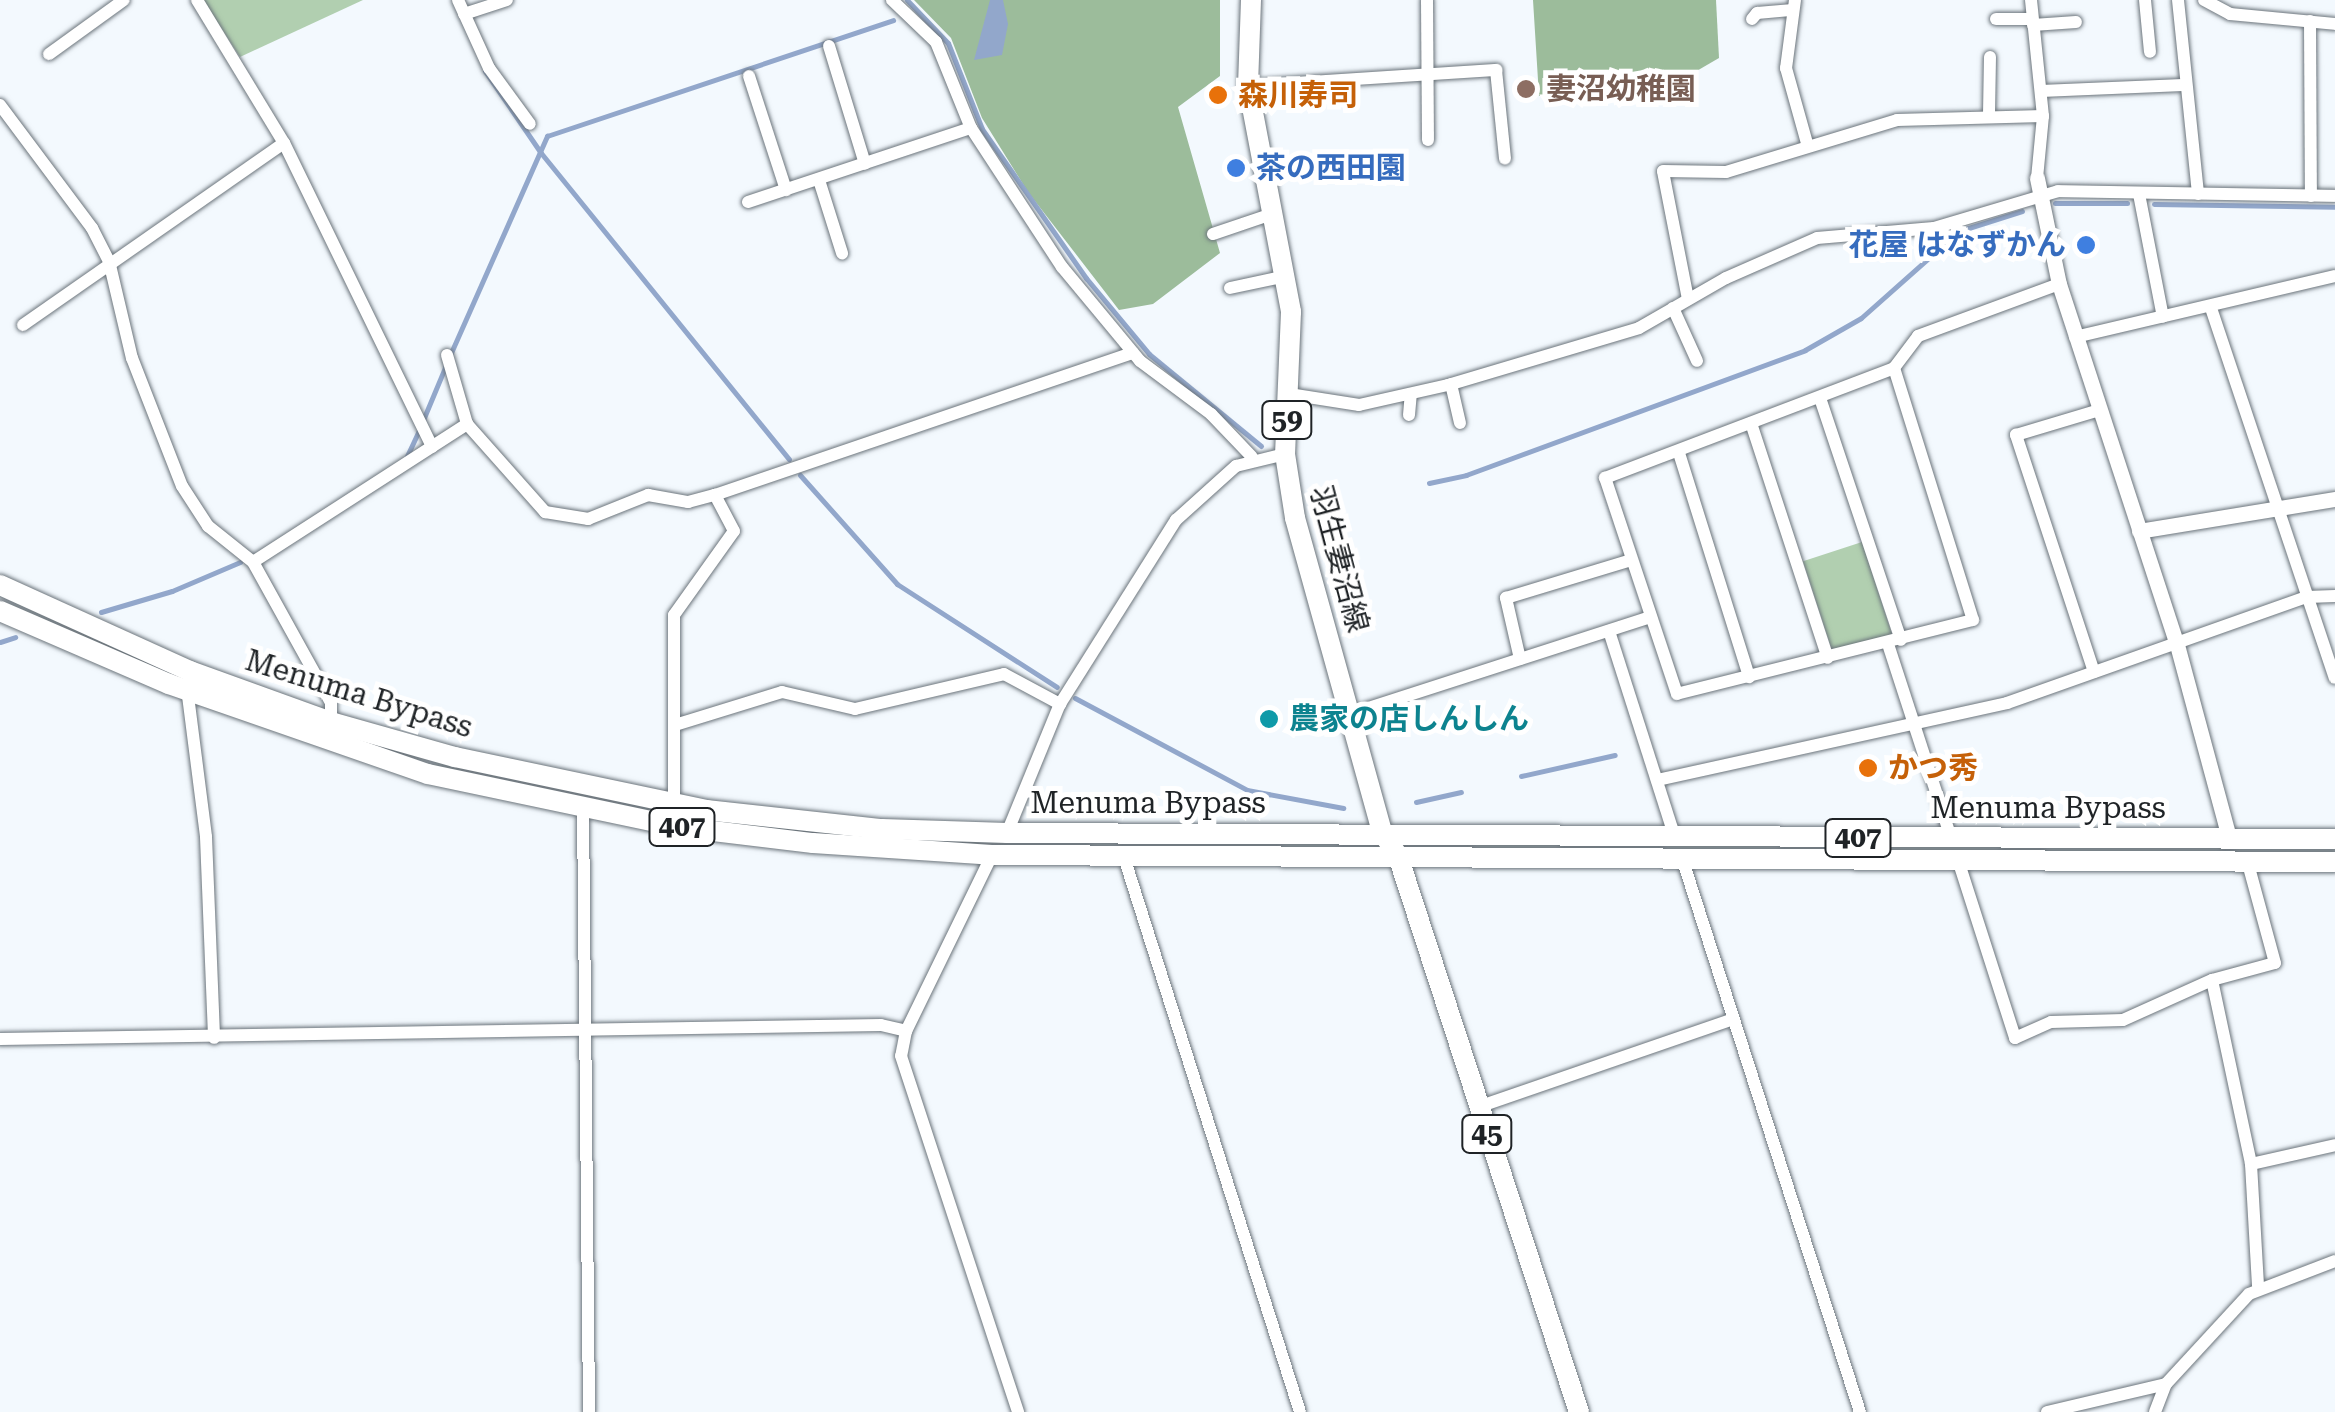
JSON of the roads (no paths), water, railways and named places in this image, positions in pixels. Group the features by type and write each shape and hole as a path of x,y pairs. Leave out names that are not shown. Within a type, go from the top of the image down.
{"main road":[{"name":"羽生妻沼線","path":"1251,0 1248,86 1286,276 1289,394 1285,454 1295,518 1382,832"},
{"name":"Menuma Bypass","path":"0,585 188,681 342,749 582,808 813,844 992,854 1398,856 1951,838 2335,839"},
{"name":"Menuma Bypass","path":"0,611 188,681 455,757 674,804 882,828 1007,833 1382,832 1958,860 2335,862"},
{"name":"45","path":"1382,832 1398,856 1579,1412"}],"street":[{"path":"48,54 124,0"},
{"path":"198,0 284,143 432,448"},
{"path":"458,0 489,68 530,124"},
{"path":"464,14 507,0"},
{"path":"892,0 936,42 970,128 1036,232 1132,352 1211,414 1252,457"},
{"path":"1427,0 1428,140"},
{"path":"2031,0 2042,116 2037,178 2059,284 2176,641 2229,838"},
{"path":"2145,0 2150,52"},
{"path":"2178,0 2183,85 2198,194"},
{"path":"2204,0 2230,14 2335,24"},
{"path":"1752,20 1757,13 1794,5 1787,80 1808,143"},
{"path":"1996,19 2076,22"},
{"path":"2310,21 2311,196"},
{"path":"828,46 865,164"},
{"path":"1989,114 1990,57"},
{"path":"1248,86 1496,70 1505,160"},
{"path":"749,76 786,190"},
{"path":"2041,90 2183,85"},
{"path":"0,104 92,228 109,261 132,358 182,486 208,526 253,562 330,703 332,722"},
{"path":"1688,299 1663,171 1705,176 1897,120 1989,114 2042,116"},
{"path":"748,202 970,128"},
{"path":"23,325 109,261 151,241 284,143"},
{"path":"819,180 842,253"},
{"path":"2139,194 2163,317"},
{"path":"1289,394 1359,405 1451,384 1639,328 1688,299 1817,238 1934,228 2039,196 2335,196"},
{"path":"1213,234 1274,213"},
{"path":"1230,288 1286,276"},
{"path":"2076,337 2335,276"},
{"path":"1894,368 1973,620 1678,694 1604,478 1679,453 1894,368 1918,336 2059,284"},
{"path":"1673,308 1697,361"},
{"path":"2211,308 2335,678"},
{"path":"448,356 467,424 545,512 560,520 600,517 648,494 688,502 714,495 1132,352"},
{"path":"1451,384 1460,423"},
{"path":"1409,415 1411,394"},
{"path":"1820,398 1895,642 1915,728 1951,838"},
{"path":"2094,672 2016,435 2100,410"},
{"path":"1751,423 1828,658"},
{"path":"253,562 467,424"},
{"path":"1679,453 1749,676"},
{"path":"1007,833 1060,704 1176,520 1210,484 1252,457 1285,454"},
{"path":"674,804 674,615 734,531 714,495"},
{"path":"2139,531 2335,499"},
{"path":"1520,659 1506,598 1631,560"},
{"path":"1657,780 1915,728 2094,672 2307,598 2335,596"},
{"path":"1350,714 1650,617"},
{"path":"1609,630 1860,1412"},
{"path":"675,725 782,692 855,709 1004,674 1060,704"},
{"path":"188,681 206,837 214,1038"},
{"path":"582,808 590,1412"},
{"path":"992,854 906,1032 901,1056 1018,1412"},
{"path":"1123,854 1300,1412"},
{"path":"1958,860 2015,1038 2050,1022 2124,1020 2212,980 2275,962 2246,860"},
{"path":"2212,980 2251,1164 2258,1286"},
{"path":"1478,1107 1734,1018"},
{"path":"0,1039 881,1025 906,1032"},
{"path":"2251,1164 2335,1146"},
{"path":"2155,1412 2166,1384 2258,1286 2335,1262"},
{"path":"2047,1412 2166,1384"}],"water":[{"path":"990,0 1003,0 1008,24 1002,55 974,60"}],"waterway":[{"path":"907,0 948,43 982,129 1086,278 1149,354 1261,446"},
{"path":"450,355 547,136 893,20"},
{"path":"485,71 541,153 789,459"},
{"path":"2055,203 2127,203"},
{"path":"2154,204 2335,207"},
{"path":"1429,483 1466,475 1805,350 1861,318 1959,231 2022,211"},
{"path":"423,420 446,365"},
{"path":"407,456 419,430"},
{"path":"800,475 897,584 1057,687"},
{"path":"101,612 172,591 240,562"},
{"path":"0,642 15,637"},
{"path":"1075,698 1247,790 1343,808"},
{"path":"1521,776 1615,755"},
{"path":"1416,802 1461,792"}],"place":[{"name":"妻沼幼稚園","path":"1526,89"},
{"name":"森川寿司","path":"1218,95"},
{"name":"茶の西田園","path":"1236,168"},
{"name":"花屋 はなずかん","path":"2086,245"},
{"name":"農家の店しんしん","path":"1269,719"},
{"name":"かつ秀","path":"1868,768"}]}
